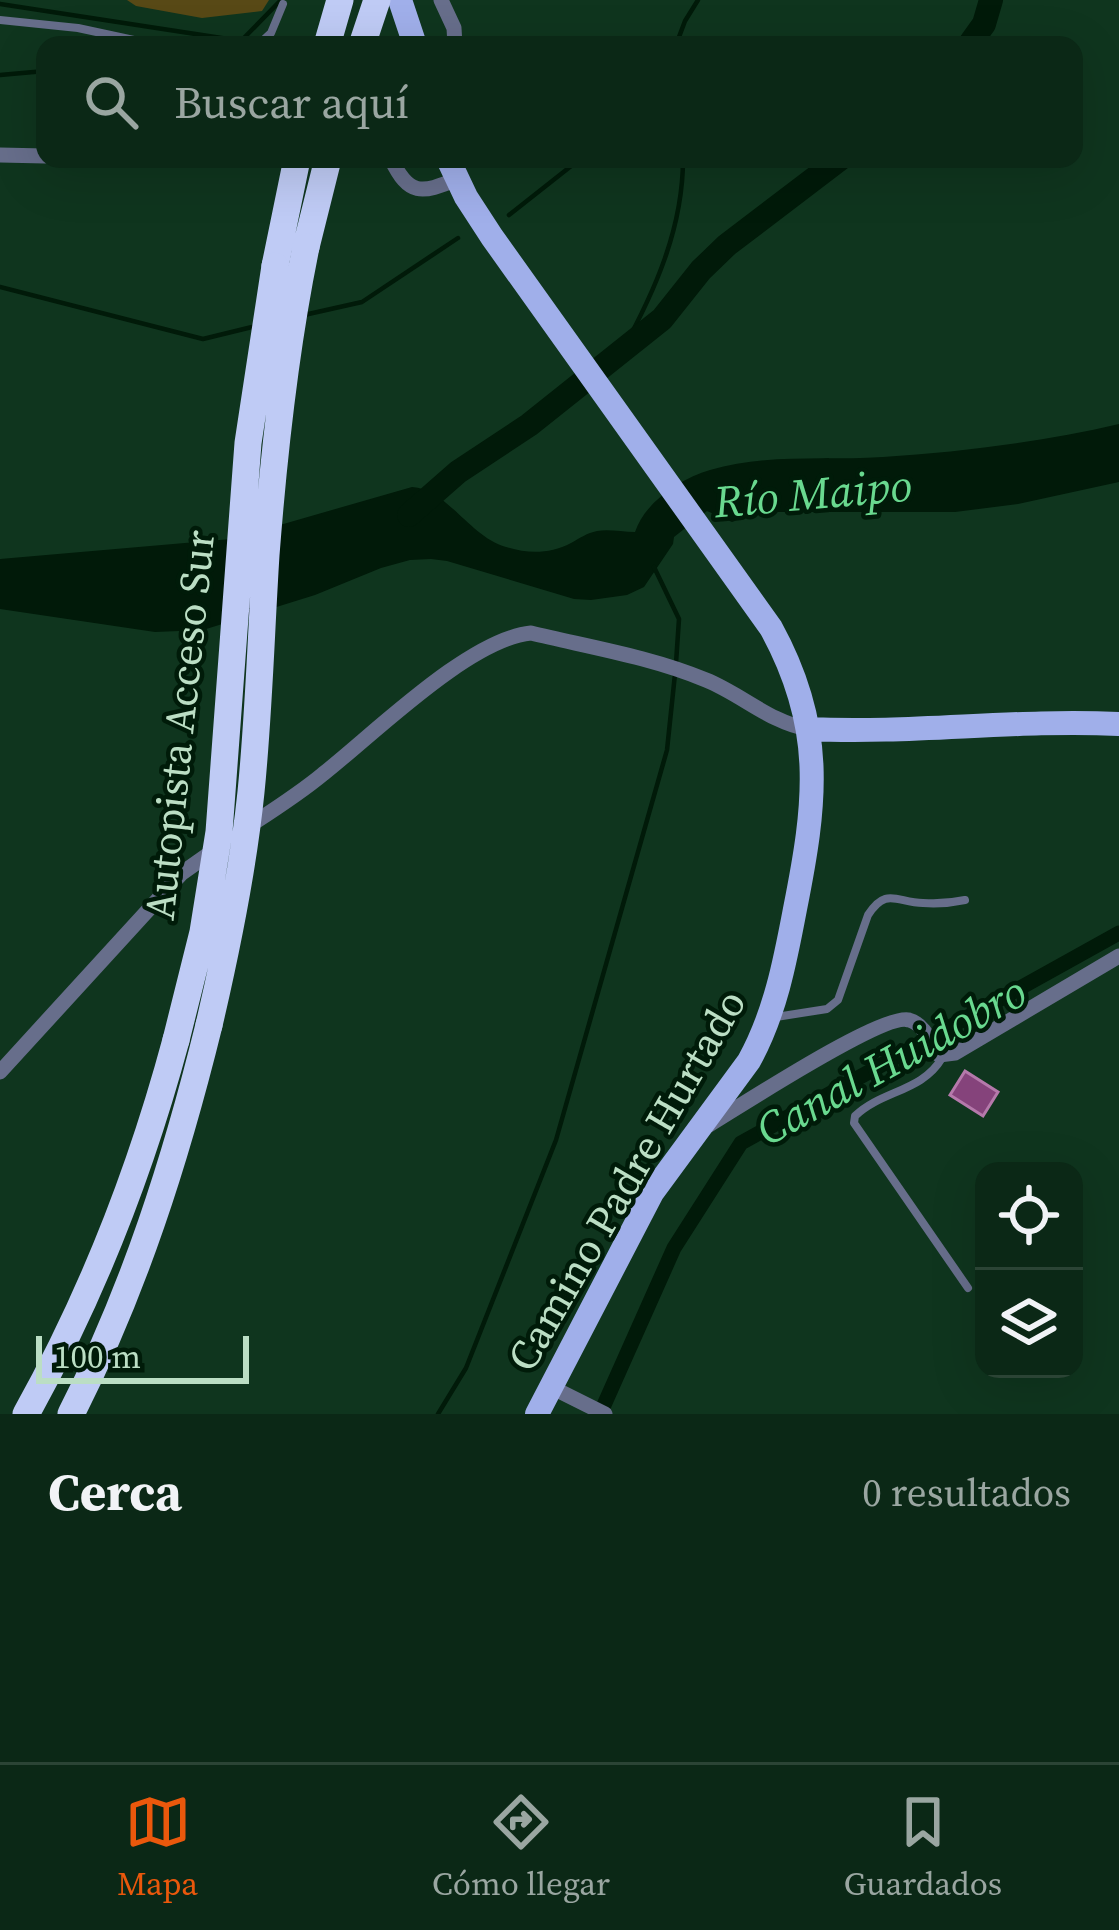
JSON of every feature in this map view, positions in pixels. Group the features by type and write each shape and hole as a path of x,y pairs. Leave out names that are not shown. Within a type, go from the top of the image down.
{"highway":[{"path":"329,36 340,0"},
{"path":"365,36 377,0"},
{"name":"Autopista Acceso Sur","path":"26,1414 113,1232 149,1132 202,932 226,752 248,443 295,168"},
{"name":"Autopista Acceso Sur","path":"71,1414 125,1296 157,1210 229,936 255,744 268,537 289,338 326,168"}],"main road":[{"name":"Camino Padre Hurtado","path":"452,169 493,237 781,645 808,729 813,776 812,819 769,1019 749,1060 652,1193 537,1414"},
{"path":"808,729 1119,724"}],"street":[{"path":"441,0 454,36"},
{"path":"0,155 36,156"},
{"path":"396,168 402,181 419,190 430,190 452,169"},
{"path":"0,1072 182,873 319,778 488,645 532,633 652,662 707,680 788,725 808,729"},
{"path":"696,1132 891,1021 911,1020 938,1052 955,1053 1119,956"},
{"path":"551,1387 598,1411"}],"lane":[{"path":"268,36 283,4"},
{"path":"0,20 115,36"},
{"path":"769,1019 826,1009 838,1000 876,903 889,897 920,904 965,900"},
{"path":"938,1052 926,1078 865,1107 854,1123 968,1288"}],"shaded area":[{"path":"127,0 269,0 262,11 202,18 136,6"}],"water":[{"path":"1119,424 1119,482 955,512 770,512 732,522 707,511 674,537 644,587 627,595 574,599 431,559 381,568 315,595 203,630 155,632 0,609 0,559 231,539 412,487 436,496 493,542 539,552 597,531 635,532 665,493 699,474 731,465 942,452"}],"building":[{"path":"965,1071 998,1092 983,1116 950,1095"}],"waterway":[{"path":"246,36 281,0"},
{"path":"679,36 698,0"},
{"name":"Río Maipo","path":"975,36 991,0"},
{"path":"0,4 208,36"},
{"path":"0,75 36,72"},
{"path":"509,215 569,168"},
{"path":"622,351 665,258 683,168"},
{"name":"Río Maipo","path":"409,515 458,472 529,425 662,319 727,245 828,168"},
{"path":"304,315 362,302 458,238"},
{"path":"0,287 203,339 252,327"},
{"path":"654,567 679,619 676,663"},
{"path":"438,1414 466,1368 556,1140 667,750 675,674"},
{"name":"Canal Huidobro","path":"600,1414 674,1248 741,1143 1119,933"}]}
